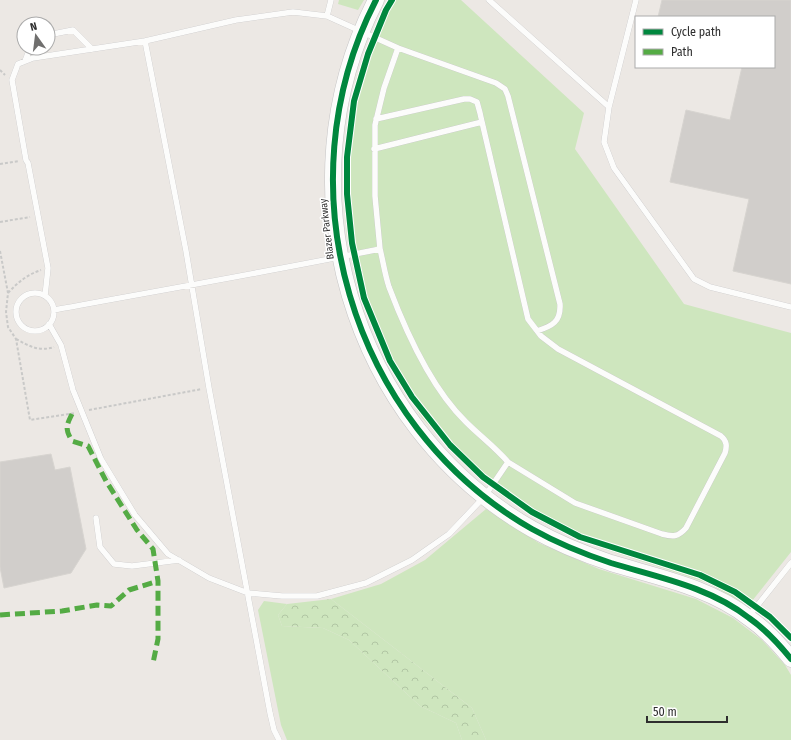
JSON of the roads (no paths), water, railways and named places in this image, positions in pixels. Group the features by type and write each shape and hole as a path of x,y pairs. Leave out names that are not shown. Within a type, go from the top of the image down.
{"street":[{"name":"Blazer Parkway","path":"376,0 352,57 346,78 336,134 333,200 340,257 349,294 371,352 392,391 405,411 427,439 455,469 485,496 533,529 568,547 591,556 696,590 720,600 748,617 767,632 791,659"}],"lane":[{"path":"327,16 331,0"},
{"path":"489,0 609,107"},
{"path":"636,0 609,107 604,142 614,168 694,279 710,287 791,307"},
{"path":"45,296 48,268 28,163 26,160 12,80 18,64 33,58 145,41 236,20 293,12 327,16 398,48 496,83 505,89 510,103 560,304 561,314 557,320 548,327 537,330"},
{"path":"56,33 73,30 92,49"},
{"path":"145,41 186,251 270,713 274,730 279,740"},
{"path":"376,120 464,99 476,102 480,113 528,319 537,330 558,348 725,439 727,446 725,453 686,528 680,534 674,536 662,534 575,503 559,494 508,462 497,450 465,422 434,383 408,332 389,286 380,248 375,196 374,149 376,120 384,88 398,48"},
{"path":"25,61 27,56"},
{"path":"374,149 482,122"},
{"path":"54,310 340,257 380,248"},
{"path":"32,292 39,293 50,300 54,310 53,319 50,324 39,331 27,330 18,322 16,316 17,304 20,299 26,294 32,292"},
{"path":"50,324 61,345 72,390 101,459 135,515 168,554 209,578 248,592 282,596 317,596 366,583 412,560 449,534 485,496 508,462"},
{"path":"96,518 100,547 114,564 132,566 179,560"},
{"path":"748,617 791,562"}]}
